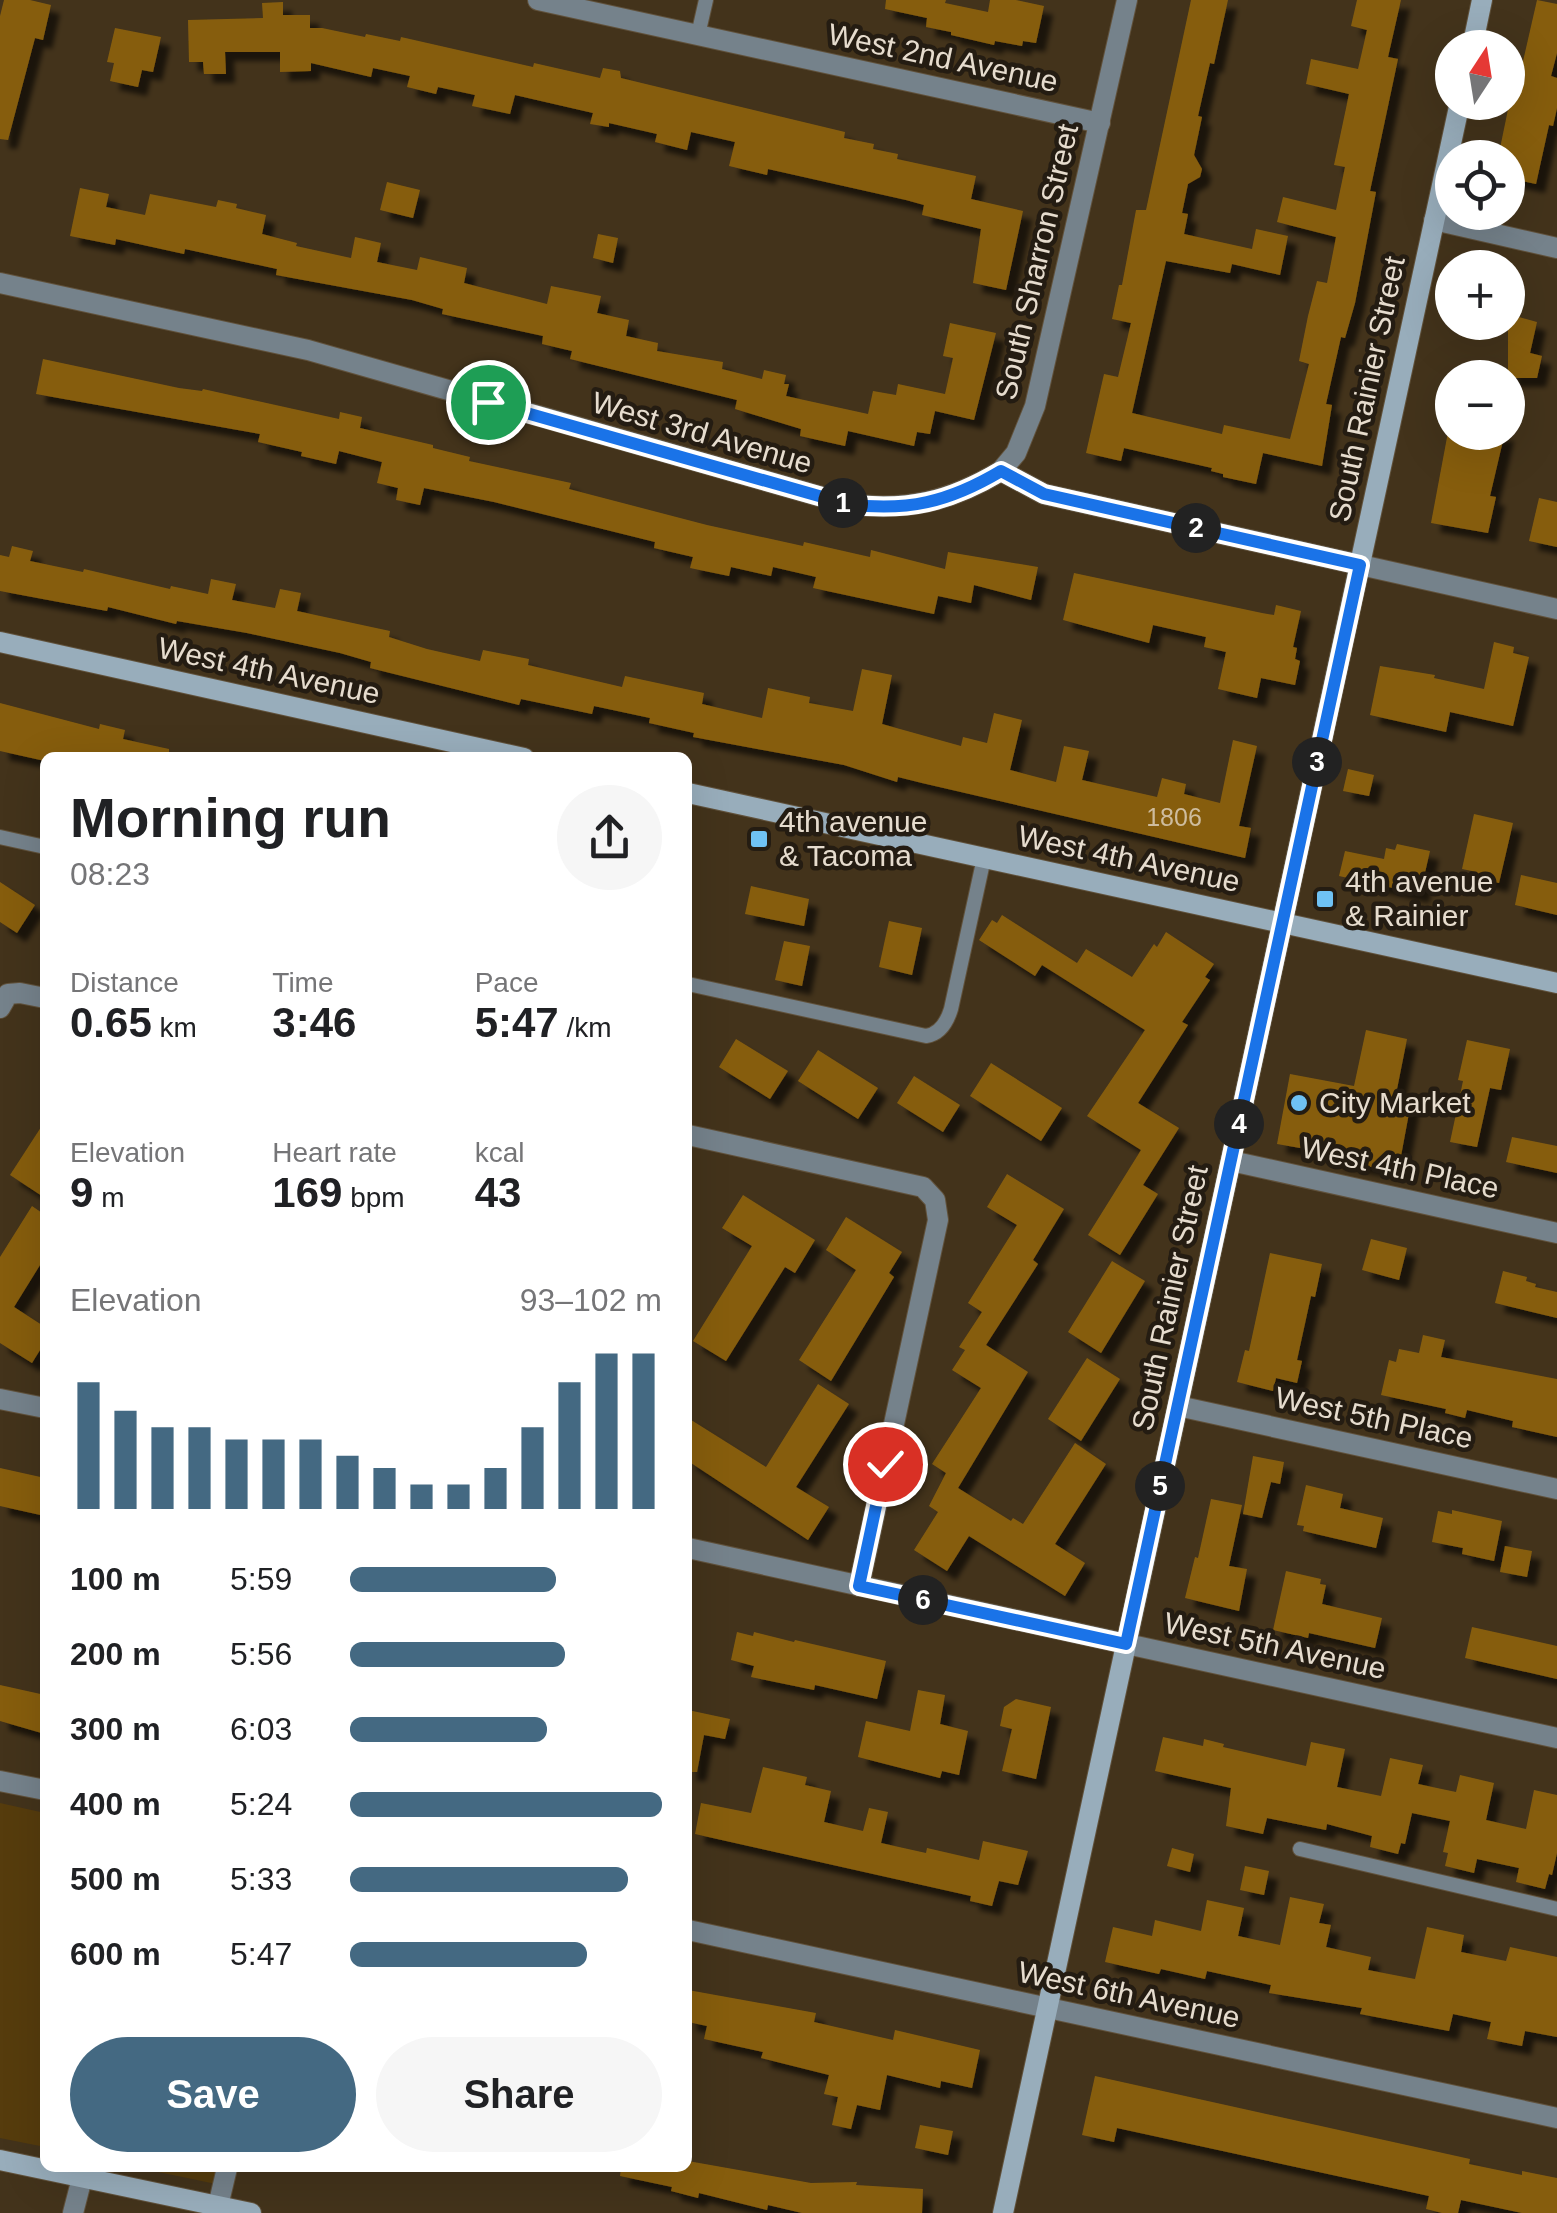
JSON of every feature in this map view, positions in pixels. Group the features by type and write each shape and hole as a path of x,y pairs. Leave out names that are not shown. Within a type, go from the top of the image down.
{"street":[{"name":"West 2nd Avenue","path":"538,0 1100,123"},
{"name":"South Sharron Street","path":"1001,471 1016,454 1035,406 1127,0"},
{"path":"1476,30 1482,0"},
{"name":"South Rainier Street","path":"1003,2213 1456,120"},
{"path":"1434,220 1557,248"},
{"name":"West 3rd Avenue","path":"0,283 308,350 847,504 903,508 973,488 1001,471"},
{"path":"1001,471 1044,494 1557,609"},
{"name":"West 4th Avenue","path":"0,642 497,752"},
{"name":"West 4th Avenue","path":"692,794 1557,983"},
{"path":"4,1002 20,993 40,997"},
{"path":"692,1136 923,1187 935,1200 938,1220 859,1586"},
{"name":"West 4th Place","path":"1231,1162 1557,1234"},
{"path":"0,1398 40,1407"},
{"name":"West 5th Place","path":"1178,1406 1557,1489"},
{"name":"West 5th Avenue","path":"692,1549 1557,1738"},
{"path":"0,1780 40,1789"},
{"name":"West 6th Avenue","path":"692,1931 1557,2118"},
{"path":"0,2160 40,2169"},
{"path":"55,2172 250,2213"},
{"path":"218,2206 225,2172"},
{"path":"73,2213 82,2178"}],"lane":[{"path":"698,35 706,0"},
{"path":"0,838 40,846"},
{"path":"692,985 934,1035 951,1009 984,858"},
{"path":"1300,1849 1557,1910"}],"shaded area":[{"path":"0,1803 40,1812 40,2146 0,2138"},
{"path":"158,2172 218,2172 216,2184"}],"building":[{"path":"4,0 51,5 43,40 35,38 8,140 0,139 0,16"},
{"path":"886,0 946,0 945,3 988,12 990,0 1044,6 1036,43 1023,41 1022,46 995,41 994,45 926,27 927,18 885,9"},
{"path":"1191,0 1228,0 1198,116 1202,117 1194,155 1202,169 1200,177 1188,184 1182,213 1188,214 1184,234 1252,249 1256,229 1288,236 1280,275 1232,264 1230,273 1166,261 1132,413 1222,434 1224,425 1290,439 1309,364 1299,361 1308,316 1317,281 1327,283 1336,237 1277,222 1283,197 1336,210 1345,167 1334,165 1349,94 1306,84 1311,59 1358,69 1367,30 1351,26 1357,0 1401,0 1388,57 1398,59 1370,191 1376,192 1355,303 1345,338 1341,337 1326,404 1332,405 1322,466 1263,453 1256,484 1223,477 1212,468 1124,448 1121,461 1086,453 1104,374 1118,377 1131,323 1112,319 1136,210 1146,210"},
{"path":"1537,0 1557,4 1557,53 1551,76 1557,78 1557,108 1553,126 1549,125 1536,184 1525,182 1525,140 1502,140 1506,120 1525,120 1525,52"},
{"path":"283,2 283,15 310,15 310,28 400,41 401,37 600,78 603,68 620,71 621,78 845,132 844,138 874,144 873,149 898,154 897,159 976,176 971,199 1023,211 1006,290 973,283 981,229 922,215 924,205 906,200 768,169 767,175 729,166 735,142 691,132 687,150 655,142 657,134 609,123 609,127 590,124 593,113 515,95 510,114 472,106 475,95 438,87 436,94 407,87 410,76 373,68 371,77 311,63 311,71 280,72 280,52 225,52 226,74 204,74 203,62 189,62 188,20 263,18 262,3"},
{"path":"115,28 161,37 153,72 142,70 138,87 110,81 114,63 107,62"},
{"path":"387,182 420,190 413,218 380,210"},
{"path":"80,188 109,194 106,207 145,215 150,194 216,207 218,200 237,204 236,208 266,215 262,234 297,243 296,246 351,258 355,237 381,243 377,262 417,270 420,257 467,268 464,283 547,304 551,286 601,296 597,313 629,320 626,336 658,343 657,351 723,362 722,369 762,379 764,370 786,375 786,396 868,414 873,391 896,395 898,384 945,394 953,358 943,356 950,323 996,333 974,420 935,411 930,434 917,432 914,446 848,431 845,446 800,436 801,429 735,409 737,400 570,359 572,351 542,344 543,336 442,314 443,309 412,300 276,275 277,269 185,249 184,254 116,239 115,245 70,236"},
{"path":"598,234 618,238 613,263 593,258"},
{"path":"1525,319 1537,322 1530,353 1542,356 1537,378 1525,378 1525,360 1508,360 1508,340 1525,340"},
{"path":"43,359 339,419 340,412 362,417 360,428 433,445 470,457 469,461 571,483 569,489 803,546 804,542 870,557 871,550 945,569 948,552 1038,567 1031,600 974,585 971,603 938,596 934,614 813,588 816,577 773,567 771,576 731,567 729,576 690,568 693,557 654,548 655,542 494,502 424,488 420,505 396,500 398,488 377,483 382,462 339,451 336,464 258,442 260,434 36,394"},
{"path":"1445,450 1501,450 1490,496 1496,497 1488,533 1431,523"},
{"path":"1539,498 1557,502 1557,547 1529,541"},
{"path":"12,546 33,551 30,561 170,589 171,586 208,594 211,579 236,584 232,600 275,608 280,589 301,593 297,611 390,631 389,637 427,649 480,661 483,650 529,659 528,665 622,687 625,676 704,693 702,704 762,718 768,688 810,697 809,703 853,711 862,669 892,675 882,724 961,746 963,737 987,743 994,713 1022,720 1010,770 1056,782 1064,746 1089,751 1082,780 1157,797 1162,778 1186,784 1184,794 1220,803 1233,740 1257,746 1239,826 1251,828 1245,858 898,777 897,782 844,765 693,737 694,733 649,723 650,718 594,706 592,714 521,699 519,705 370,668 371,662 340,653 247,633 177,621 176,624 108,607 107,611 0,591 0,555 9,557"},
{"path":"1074,573 1262,613 1274,615 1276,605 1301,611 1293,647 1297,648 1295,659 1300,661 1295,685 1261,678 1257,698 1218,689 1226,652 1204,647 1206,637 1153,625 1149,643 1063,620"},
{"path":"1494,642 1514,647 1513,653 1529,657 1513,726 1450,712 1446,732 1370,715 1380,666 1435,675 1434,678 1484,689"},
{"path":"0,703 99,729 100,724 125,730 123,739 169,749 40,752 40,760 0,751"},
{"path":"1348,769 1374,775 1369,796 1343,791"},
{"path":"1474,814 1513,823 1499,883 1476,878 1477,872 1462,869"},
{"path":"1397,844 1430,851 1420,894 1339,876 1345,851 1384,859 1386,848 1395,850"},
{"path":"1521,875 1557,883 1557,915 1515,905"},
{"path":"0,882 35,905 17,933 0,922"},
{"path":"751,886 809,899 804,926 745,914"},
{"path":"1002,915 1077,963 1086,949 1132,977 1166,932 1214,964 1205,977 1210,980 1182,1022 1188,1025 1138,1103 1179,1128 1143,1185 1158,1194 1120,1255 1088,1235 1141,1150 1087,1116 1145,1030 1042,965 1035,976 979,940 992,920 997,923"},
{"path":"889,921 922,928 912,975 879,967"},
{"path":"784,941 810,946 802,986 775,980"},
{"path":"1366,1030 1407,1039 1396,1094 1412,1097 1398,1172 1334,1160 1335,1154 1277,1144 1290,1074 1354,1086"},
{"path":"736,1039 788,1071 770,1099 719,1067"},
{"path":"1467,1040 1510,1049 1501,1090 1490,1088 1477,1147 1450,1142"},
{"path":"818,1050 878,1088 858,1119 798,1081"},
{"path":"991,1063 1062,1108 1041,1141 970,1096"},
{"path":"914,1076 960,1105 943,1132 897,1103"},
{"path":"40,1129 40,1195 10,1175"},
{"path":"1512,1137 1557,1146 1557,1173 1506,1162"},
{"path":"1007,1174 1064,1209 1033,1260 1038,1264 986,1345 1028,1372 958,1488 1011,1521 1013,1518 1023,1524 1075,1443 1106,1464 1055,1544 1085,1563 1065,1596 969,1536 947,1571 914,1550 938,1512 929,1506 946,1473 932,1464 981,1388 952,1370 965,1350 959,1347 982,1312 968,1303 1017,1225 987,1207"},
{"path":"743,1195 815,1240 795,1273 785,1267 726,1361 693,1341 752,1246 722,1228"},
{"path":"32,1206 40,1212 40,1265 14,1307 40,1324 40,1350 32,1363 0,1343 0,1257"},
{"path":"846,1217 902,1252 889,1273 894,1277 831,1381 799,1360 856,1270 826,1250"},
{"path":"1371,1239 1407,1248 1399,1280 1362,1270"},
{"path":"1270,1253 1322,1264 1297,1360 1302,1361 1297,1383 1276,1378 1273,1391 1237,1382 1245,1350 1249,1351"},
{"path":"1112,1261 1145,1281 1101,1353 1068,1332"},
{"path":"1503,1271 1527,1277 1526,1281 1536,1284 1535,1287 1557,1292 1557,1318 1495,1303"},
{"path":"1423,1335 1445,1340 1441,1357 1557,1379 1557,1437 1512,1427 1513,1421 1467,1410 1465,1418 1445,1413 1446,1409 1381,1395 1389,1360 1396,1362 1399,1349 1419,1353"},
{"path":"1087,1358 1120,1379 1081,1441 1048,1419"},
{"path":"818,1384 849,1404 796,1487 829,1507 808,1540 692,1464 692,1421 766,1467"},
{"path":"1253,1456 1284,1462 1280,1484 1271,1482 1262,1518 1243,1514"},
{"path":"0,1468 40,1477 40,1515 0,1506"},
{"path":"1306,1485 1343,1494 1340,1508 1383,1518 1376,1548 1303,1531 1304,1526 1297,1525"},
{"path":"1211,1499 1242,1505 1229,1566 1247,1569 1239,1611 1185,1598"},
{"path":"1452,1510 1502,1521 1494,1561 1462,1554 1463,1548 1432,1542 1438,1511 1452,1514"},
{"path":"1505,1546 1532,1551 1527,1577 1500,1572"},
{"path":"1286,1571 1321,1579 1320,1584 1326,1585 1322,1604 1382,1618 1375,1648 1309,1633 1308,1638 1273,1630"},
{"path":"1472,1627 1557,1646 1557,1679 1465,1658"},
{"path":"737,1632 753,1636 754,1632 886,1661 877,1699 815,1685 814,1690 751,1677 754,1666 731,1660"},
{"path":"0,1685 40,1694 40,1733 0,1721"},
{"path":"918,1690 945,1695 940,1724 968,1731 959,1775 942,1771 940,1778 858,1757 866,1721 910,1731"},
{"path":"1016,1699 1051,1707 1036,1779 1002,1771 1012,1729 1000,1726 1004,1707"},
{"path":"692,1711 730,1719 725,1739 704,1735 697,1772 692,1772"},
{"path":"1163,1737 1203,1746 1204,1739 1306,1766 1311,1742 1345,1749 1337,1787 1381,1796 1390,1758 1423,1765 1418,1784 1456,1792 1460,1775 1494,1783 1486,1820 1526,1829 1534,1790 1557,1795 1557,1853 1552,1875 1549,1874 1545,1889 1516,1882 1519,1868 1477,1859 1474,1873 1445,1866 1448,1853 1443,1852 1450,1821 1412,1813 1405,1844 1401,1843 1398,1854 1370,1847 1372,1836 1327,1824 1326,1830 1267,1818 1263,1834 1226,1826 1231,1788 1155,1771"},
{"path":"763,1767 807,1777 805,1785 831,1791 824,1822 863,1831 869,1808 888,1812 881,1843 979,1860 983,1841 1028,1851 1018,1885 999,1881 992,1906 970,1901 971,1896 695,1834 701,1803 751,1813"},
{"path":"1172,1848 1194,1854 1190,1872 1167,1866"},
{"path":"1245,1866 1269,1871 1264,1895 1240,1890"},
{"path":"1290,1897 1324,1904 1319,1923 1331,1925 1326,1947 1371,1957 1368,1970 1415,1979 1427,1927 1464,1935 1461,1952 1506,1961 1510,1947 1557,1957 1557,2037 1525,2031 1522,2046 1487,2039 1491,2022 1453,2014 1449,2031 1360,2014 1362,2008 1269,1993 1271,1985 1207,1971 1205,1979 1105,1962 1113,1927 1152,1936 1155,1920 1201,1931 1207,1900 1244,1908 1238,1936 1280,1945"},
{"path":"692,1991 816,2013 814,2022 893,2040 895,2030 980,2050 972,2088 941,2081 940,2088 887,2075 880,2110 857,2105 851,2129 832,2125 838,2097 824,2094 829,2075 761,2058 763,2052 704,2039 707,2026 692,2023"},
{"path":"1095,2076 1470,2159 1469,2164 1557,2178 1557,2213 1522,2213 1461,2200 1458,2213 1442,2213 1426,2209 1429,2196 1117,2128 1114,2142 1082,2135"},
{"path":"920,2125 953,2131 948,2155 915,2148"},
{"path":"692,2162 811,2183 857,2182 856,2185 923,2189 922,2213 802,2213 768,2205 767,2210 699,2193 698,2198 671,2191 672,2187 620,2176 620,2172 692,2172"}],"place":[{"name":"4th avenue & Tacoma","path":"759,839"},
{"name":"4th avenue & Rainier","path":"1325,899"},
{"name":"City Market","path":"1299,1103"}],"route":[{"path":"488,402 847,504 903,508 973,488 1001,471 1044,494 1360,565 1126,1644 859,1586 885,1464"}]}
